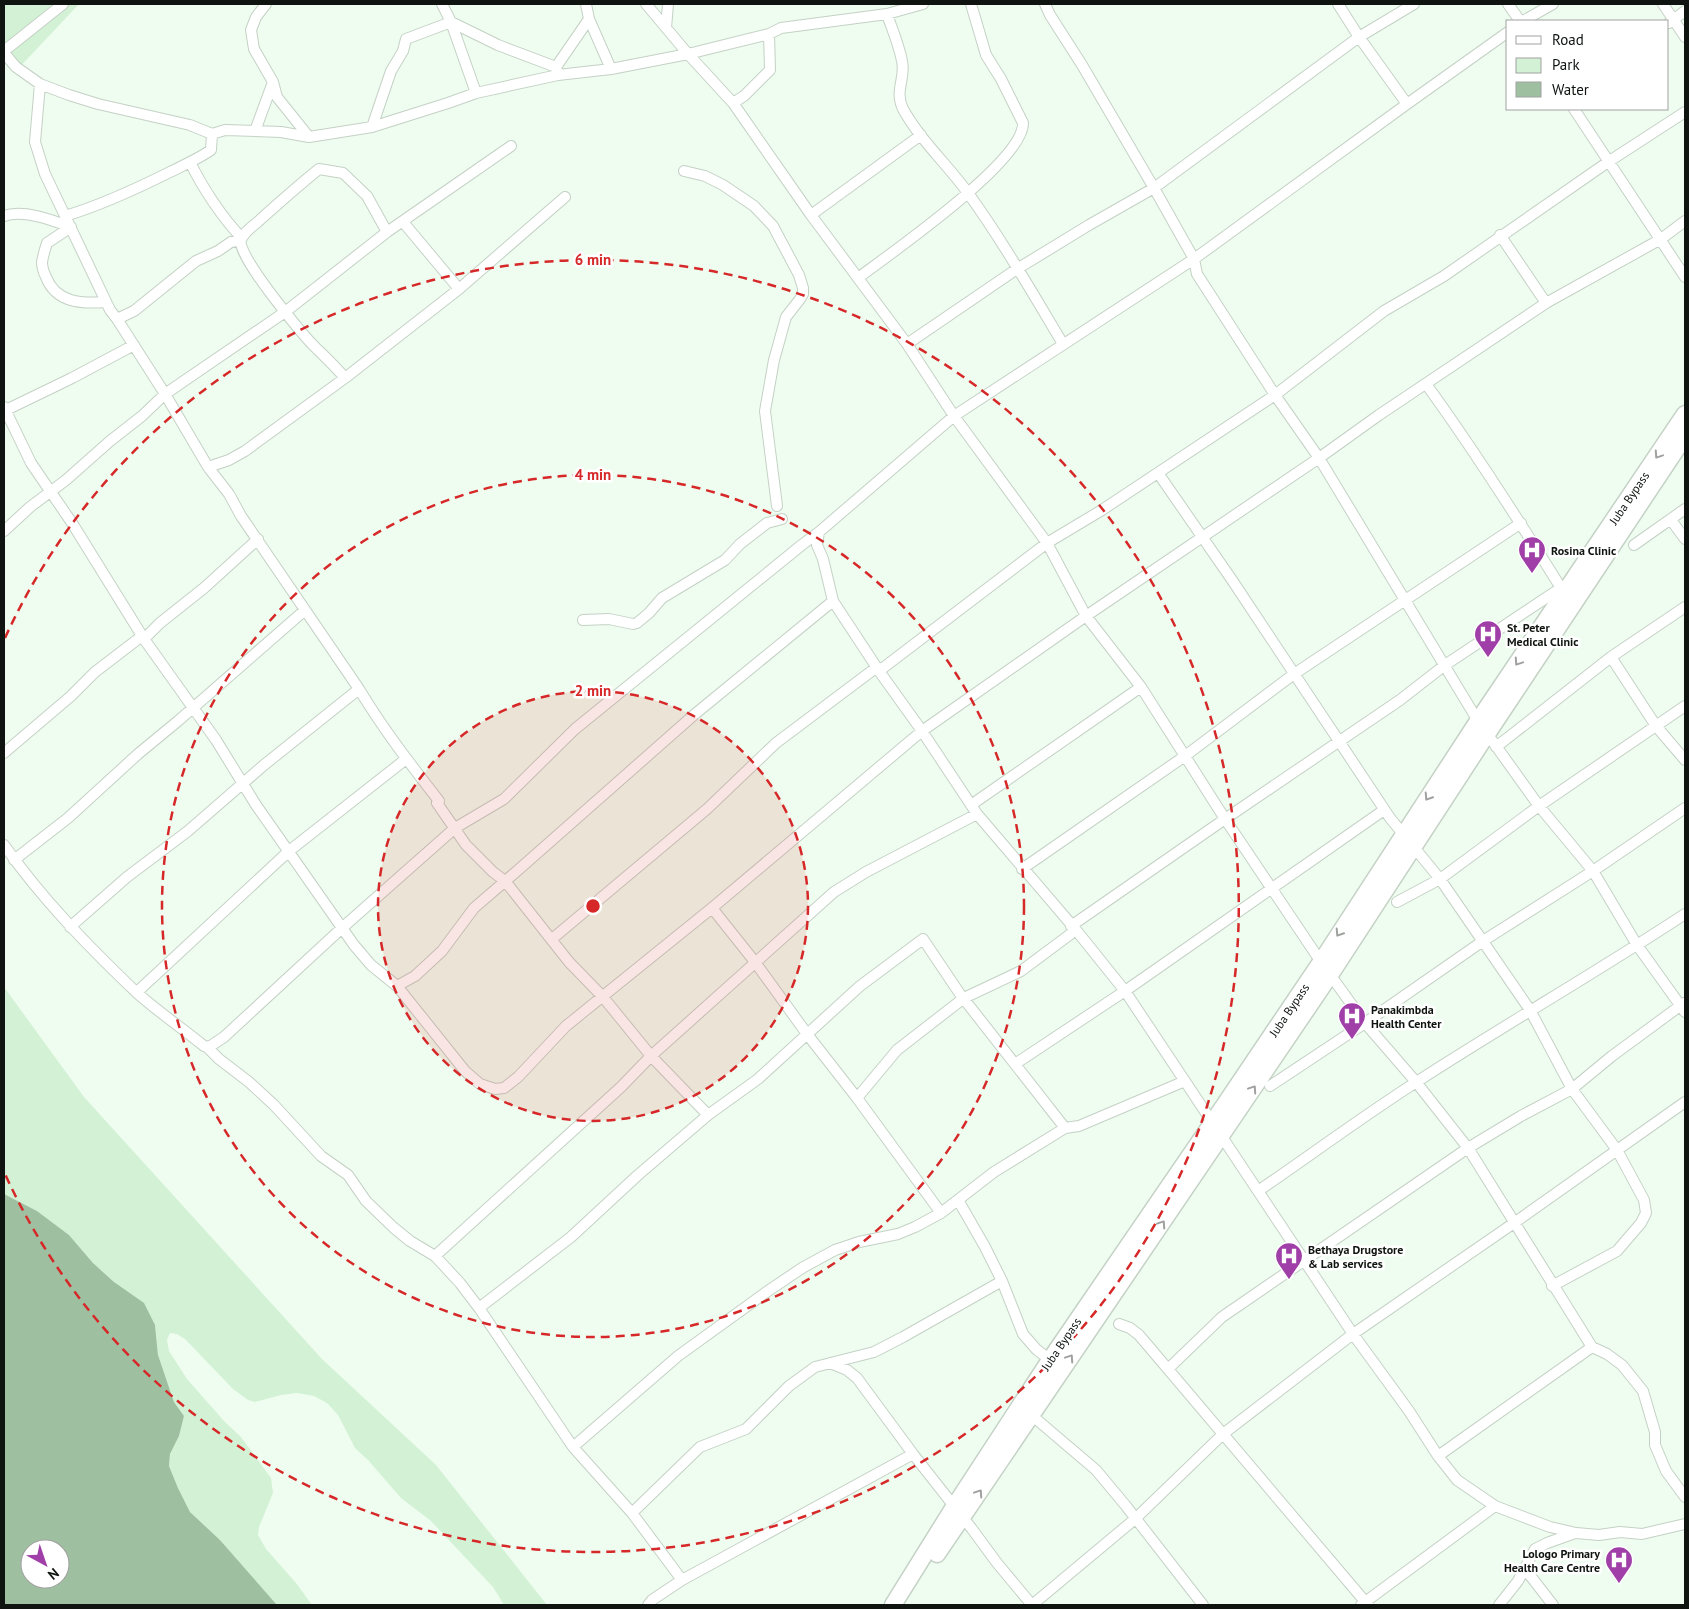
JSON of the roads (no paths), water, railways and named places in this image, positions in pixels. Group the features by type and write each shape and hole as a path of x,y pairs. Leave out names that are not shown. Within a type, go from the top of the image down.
{"main road":[{"name":"Juba Bypass","path":"1487,734 1564,590 1685,414"},
{"name":"Juba Bypass","path":"893,1605 1218,1129 1408,841 1487,734 1685,436"},
{"name":"Juba Bypass","path":"1026,1410 1050,1360 1218,1129"},
{"name":"Juba Bypass","path":"902,1605 958,1512"}],"street":[{"path":"63,4 4,52 16,67 40,84 98,104 190,125 212,134 225,130 281,132 309,137 372,127 476,93 557,71 611,70 688,54 769,34 782,28 887,14 904,7 923,4"},
{"path":"266,4 256,17 252,30 254,49 273,82 277,97 309,137"},
{"path":"442,4 451,22 476,93"},
{"path":"586,4 589,19 611,70"},
{"path":"646,4 733,103 811,215 907,344 954,416 1047,542 1086,616 1141,687 1225,819 1365,1023 1416,1082 1468,1148 1552,1286 1592,1347 1622,1364 1643,1391 1655,1432 1655,1445 1666,1471 1685,1497"},
{"path":"666,28 668,4"},
{"path":"858,278 968,193 1005,157 1023,128 1023,123 1001,79 986,55 972,4"},
{"path":"1045,4 1194,259 1197,274 1275,395 1319,458 1487,734 1539,806 1593,871 1637,946 1684,1006 1612,1056 1572,1089 1521,1116 1468,1148 1222,1317 1168,1369"},
{"path":"1338,4 1407,104"},
{"path":"907,344 1017,269 1154,188 1359,37 1414,4"},
{"path":"1508,4 1521,20"},
{"path":"1524,20 1553,4"},
{"path":"1663,4 1670,21 1685,37"},
{"path":"1670,21 1685,11"},
{"path":"887,14 903,62 899,99 904,110 921,135 968,193 1063,344"},
{"path":"557,71 589,19"},
{"path":"372,127 391,71 403,51 406,38 451,22 498,46 557,71"},
{"path":"207,1047 214,1045 224,1037 342,928 455,828 504,800 576,729 819,532 954,416 1194,259 1506,33"},
{"path":"733,103 744,96 770,70 769,34"},
{"path":"255,131 273,82"},
{"path":"40,84 35,142 45,174 105,302 165,394 208,467 229,494 406,759 440,801 437,803 466,845 493,872 505,881 569,962 603,996 651,1056 708,1115"},
{"path":"1575,110 1685,277"},
{"path":"552,939 707,809 776,743 1047,542 1102,510 1275,395 1384,311 1444,276 1500,235 1685,112"},
{"path":"65,216 113,199 190,162 211,150 212,134"},
{"path":"811,215 921,135"},
{"path":"4,531 30,507 142,416 165,394 285,312 387,232 511,146"},
{"path":"190,162 231,227 242,239"},
{"path":"345,378 285,312 251,266 240,244 245,233 282,198 319,169 343,173 367,196 387,232"},
{"path":"684,171 705,176 723,185 754,206 774,226 799,275 803,288 800,300 786,317 774,360 765,411 777,506"},
{"path":"208,467 229,460 245,451 345,378 459,289 565,197"},
{"path":"4,216 12,213 36,217 71,227"},
{"path":"134,345 72,378 5,408 8,428 72,523 177,688 193,707 256,804 354,945 371,965 398,986 465,1071 480,1084 496,1089 504,1088 518,1077 566,1026 712,908 922,731 1086,616 1546,303 1661,239 1685,221"},
{"path":"403,222 459,289"},
{"path":"71,227 47,243 42,264 47,280 56,294 66,299 79,302 105,302"},
{"path":"1500,235 1546,303"},
{"path":"117,320 134,311 196,261 218,251 231,242 242,239"},
{"path":"857,1098 898,1050 964,998 1021,971 1074,928 1225,819 1339,743 1400,700 1445,665 1564,590 1521,523 1426,384"},
{"path":"1158,473 1232,580 1384,810 1440,879 1530,1010 1572,1089 1618,1150 1644,1200 1646,1213 1641,1223 1617,1251 1552,1286"},
{"path":"1634,545 1685,509"},
{"path":"583,620 608,619 633,624 637,623 662,598 725,560 740,544 767,522 782,519"},
{"path":"1671,520 1685,540"},
{"path":"1022,869 1185,756 1294,674 1521,523"},
{"path":"819,532 817,545 823,559 833,601 878,669 977,814 1125,991 1353,1334 1438,1456 1457,1480 1495,1506 1550,1527 1576,1533 1599,1535 1620,1532 1642,1534 1685,1524"},
{"path":"4,753 71,696 95,672 143,637 204,588 258,539"},
{"path":"398,986 415,976 442,951 474,908 695,714 833,601"},
{"path":"1487,734 1611,657 1685,607"},
{"path":"14,860 68,818 138,754 306,610"},
{"path":"1611,657 1656,726 1685,760"},
{"path":"971,805 1141,687"},
{"path":"70,927 127,877 188,831 264,765 359,689"},
{"path":"1397,902 1440,879 1539,806 1685,706"},
{"path":"137,992 288,851 406,759"},
{"path":"1270,1086 1365,1023 1482,941 1593,871 1685,808"},
{"path":"1015,1064 1125,991 1384,810"},
{"path":"435,1256 621,1087 651,1056 834,892 866,872 977,814"},
{"path":"4,845 14,860 70,927 137,992 249,1082 274,1105 321,1156 348,1175 366,1201 394,1228 410,1241 435,1256 460,1283 573,1447 632,1513 682,1580"},
{"path":"712,908 755,962 941,1213"},
{"path":"1258,1191 1416,1082 1530,1010 1637,946 1685,914"},
{"path":"479,1308 571,1237 638,1175 708,1115 758,1079 860,986 923,939 964,998 1065,1128"},
{"path":"573,1447 678,1356 765,1292 802,1268 835,1250 859,1242 898,1234 914,1227 941,1213 994,1172 1065,1128 1079,1126 1185,1081"},
{"path":"830,1363 847,1370 857,1378 996,1563 1032,1605 1135,1519 1224,1434 1353,1334 1685,1102"},
{"path":"958,1200 1002,1281 1023,1334 1036,1349 1050,1360"},
{"path":"632,1513 700,1447 746,1429 789,1386 815,1367 874,1352 1002,1281"},
{"path":"1119,1324 1130,1328 1139,1335 1365,1604 1495,1506"},
{"path":"1438,1456 1592,1347"},
{"path":"1026,1410 1096,1470 1203,1605"},
{"path":"648,1605 652,1600 682,1580 913,1454"},
{"path":"1499,1605 1508,1596 1535,1550 1547,1543 1576,1533"},
{"path":"1525,1569 1553,1605"}],"water":[{"path":"4,1194 37,1211 69,1235 93,1263 114,1282 144,1303 155,1325 158,1355 174,1402 184,1416 179,1436 170,1454 169,1466 178,1488 190,1512 220,1540 277,1605 4,1605"}],"place":[{"name":"Rosina Clinic","path":"1532,574"},
{"name":"St. Peter Medical Clinic","path":"1488,658"},
{"name":"Panakimbda Health Center","path":"1352,1040"},
{"name":"Bethaya Drugstore & Lab services","path":"1289,1280"},
{"name":"Lologo Primary Health Care Centre","path":"1619,1584"}]}
